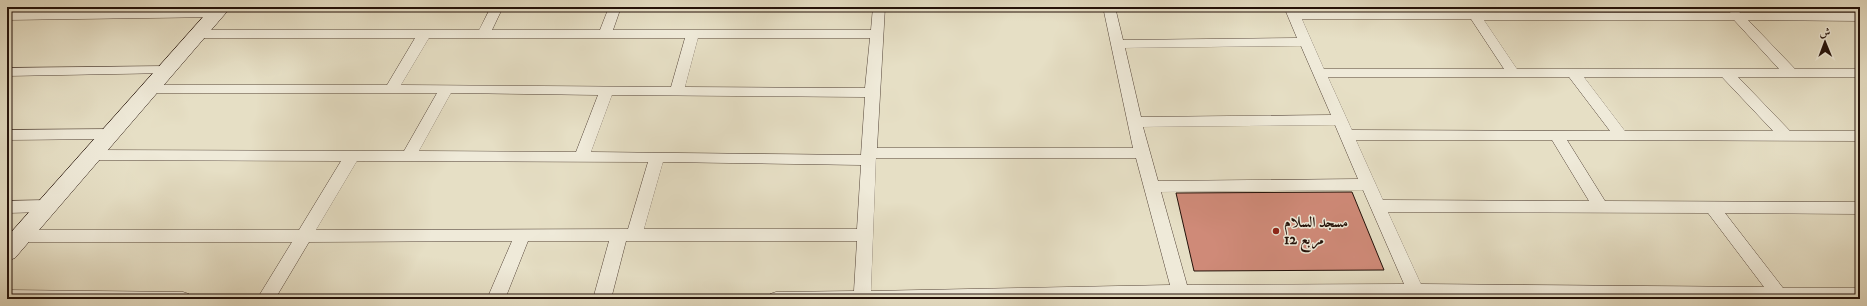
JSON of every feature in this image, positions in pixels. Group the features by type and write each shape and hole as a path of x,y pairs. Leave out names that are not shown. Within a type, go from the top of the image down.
{"street":[{"path":"484,34 497,7"},
{"path":"605,34 615,7"},
{"path":"862,298 875,34 879,7"},
{"path":"1109,7 1142,153 1181,296"},
{"path":"1728,7 1792,74"},
{"path":"7,16 62,11 218,11"},
{"path":"7,252 218,11"},
{"path":"1417,295 1292,11 1472,11 1738,17 1860,17"},
{"path":"1472,11 1514,74"},
{"path":"391,89 425,33"},
{"path":"198,34 875,34"},
{"path":"677,91 693,34"},
{"path":"1118,44 1305,42"},
{"path":"7,72 166,70"},
{"path":"1319,73 1860,73"},
{"path":"1726,73 1785,135"},
{"path":"1574,74 1621,135"},
{"path":"150,89 447,89 872,93"},
{"path":"409,156 447,89"},
{"path":"582,156 606,91"},
{"path":"1136,122 1340,120"},
{"path":"7,135 110,134"},
{"path":"1556,134 1600,206"},
{"path":"1346,135 1785,135 1858,138"},
{"path":"92,155 657,157 1142,153"},
{"path":"266,299 352,156"},
{"path":"602,299 657,157"},
{"path":"1151,187 1368,184"},
{"path":"7,207 47,206"},
{"path":"1378,206 1600,206 1858,210"},
{"path":"1712,207 1779,295"},
{"path":"21,236 627,234 866,235"},
{"path":"496,299 523,235"},
{"path":"776,299 1417,295 1860,295"},
{"path":"7,297 183,299"}],"building":[{"name":"مسجد السلام مربع 12","path":"1352,192 1384,270 1194,271 1176,193"}],"place":[{"name":"مسجد السلام مربع 12","path":"1276,231"}]}
